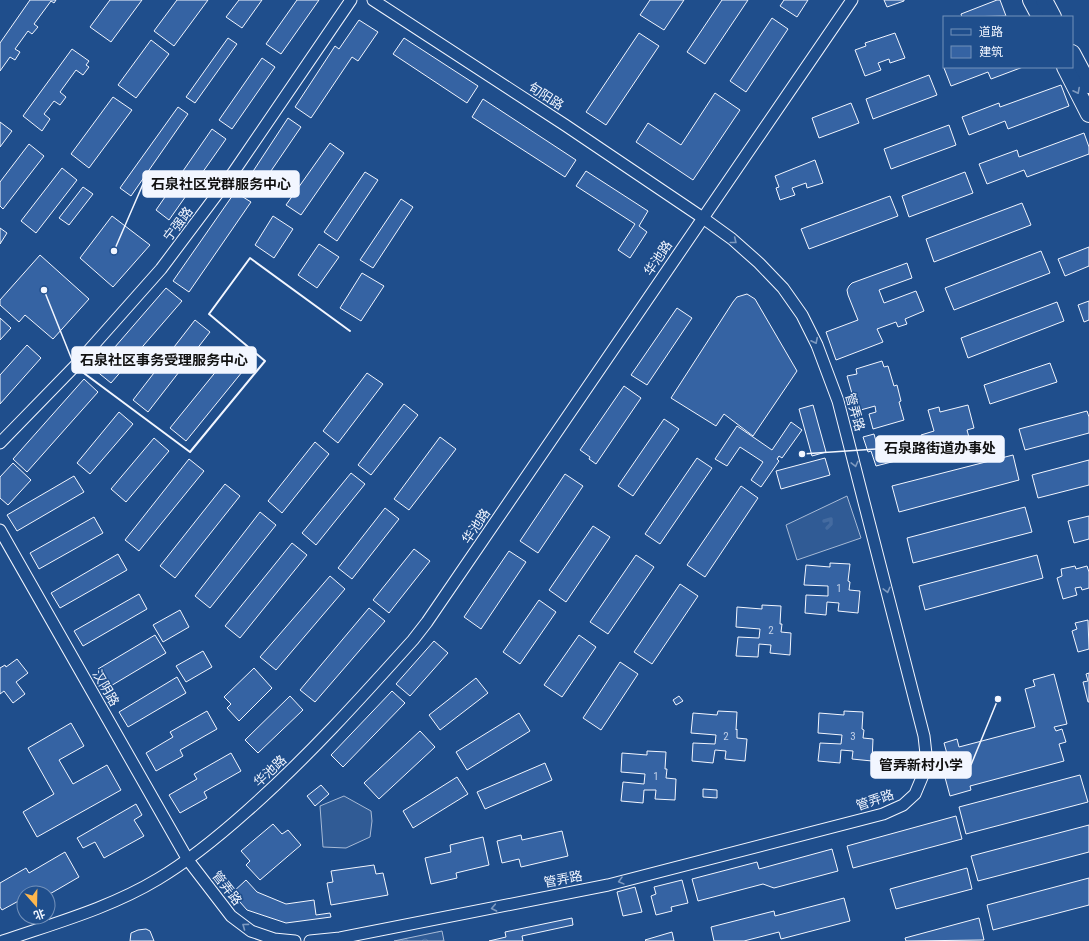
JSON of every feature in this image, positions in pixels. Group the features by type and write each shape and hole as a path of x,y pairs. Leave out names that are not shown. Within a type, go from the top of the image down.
{"main road":[{"path":"1031,0 1039,16"},
{"path":"1044,0 1052,16"},
{"path":"1073,55 1089,85"},
{"path":"1066,68 1089,114"}],"street":[{"name":"宁强路","path":"0,443 75,366 161,269 233,172 351,0"},
{"name":"旬阳路","path":"373,0 703,218"},
{"name":"华池路","path":"3,941 122,898 157,880 188,860 275,787 315,747 413,640 428,622 852,0"},
{"name":"管弄路","path":"310,941 340,938 608,885 883,814 903,805 915,794 923,775 926,761 924,736 838,401 818,345 802,315 783,288 759,263 732,239 703,218"},
{"name":"汉阴路","path":"0,530 188,860"},
{"name":"管弄路","path":"188,860 231,916 251,931 274,939 295,941"}],"green space":[{"path":"442,931 444,941 394,941"}],"shaded area":[{"path":"847,496 861,538 797,560 786,525"},
{"path":"344,796 371,811 372,821 370,837 346,848 323,847 320,806"}],"building":[{"path":"30,0 56,0 54,3 51,1 34,24 38,27 32,34 28,31 15,49 20,52 15,60 10,57 0,71 0,43"},
{"path":"110,0 142,0 111,42 90,27"},
{"path":"177,0 208,0 174,46 154,31"},
{"path":"239,0 262,0 242,28 226,17"},
{"path":"297,0 319,0 281,54 266,44"},
{"path":"650,0 684,0 664,30 640,15"},
{"path":"722,0 748,0 705,64 687,52"},
{"path":"784,0 808,0 797,17 780,6"},
{"path":"884,0 904,0 904,1 887,7"},
{"path":"1000,0 1006,16 962,16 961,14"},
{"path":"772,18 788,29 746,92 730,81"},
{"path":"359,20 378,32 358,61 352,57 311,118 295,107 335,46 339,49"},
{"path":"639,33 659,46 606,125 586,112"},
{"path":"895,33 905,58 890,63 889,59 878,63 881,70 865,76 855,50 866,46 865,43"},
{"path":"228,38 237,44 195,103 186,97"},
{"path":"404,38 478,86 467,103 393,54"},
{"path":"151,40 169,54 136,98 118,85"},
{"path":"72,49 89,61 86,65 89,67 83,75 76,70 60,92 66,97 60,105 54,101 44,114 50,119 42,131 23,116"},
{"path":"262,58 275,67 232,129 219,120"},
{"path":"944,68 1020,68 991,79 988,72 951,86"},
{"path":"929,75 937,95 873,119 866,99"},
{"path":"1061,85 1069,106 1008,129 1005,121 969,135 962,117 999,103 1000,107"},
{"path":"715,93 740,110 693,180 636,142 648,123 681,145"},
{"path":"113,97 132,110 89,168 71,154"},
{"path":"483,99 576,160 565,177 472,117"},
{"path":"851,103 859,123 819,138 812,118"},
{"path":"178,107 188,114 131,196 120,188"},
{"path":"288,118 301,127 260,187 248,179"},
{"path":"0,122 12,131 0,147"},
{"path":"949,125 956,145 891,169 884,149"},
{"path":"212,129 226,139 169,220 156,210"},
{"path":"1084,133 1089,147 1089,154 1027,177 1024,170 987,184 979,164 1017,150 1019,157"},
{"path":"330,143 344,153 301,215 286,205"},
{"path":"29,144 44,156 3,209 0,206 0,182"},
{"path":"815,160 823,183 807,188 806,183 792,188 795,195 780,200 776,188 779,187 775,176"},
{"path":"62,168 77,180 36,233 21,221"},
{"path":"586,171 648,211 639,226 647,232 630,258 618,250 635,224 576,186"},
{"path":"365,172 378,180 337,241 324,232"},
{"path":"965,172 973,193 909,217 902,196"},
{"path":"83,187 93,194 69,225 59,218"},
{"path":"235,192 251,202 189,292 173,281"},
{"path":"890,196 898,216 809,249 801,229"},
{"path":"401,199 413,207 373,268 360,260"},
{"path":"1022,203 1031,225 934,262 926,239"},
{"path":"112,216 150,245 113,287 80,258"},
{"path":"273,216 293,229 274,258 255,245"},
{"path":"0,228 7,233 0,244"},
{"path":"319,244 339,257 317,288 298,275"},
{"path":"1089,247 1089,266 1065,276 1058,259"},
{"path":"1041,251 1050,273 954,310 945,288"},
{"path":"40,255 89,299 53,339 25,315 19,322 0,305 0,300"},
{"path":"907,263 912,278 879,290 884,303 916,291 924,311 905,319 907,324 898,327 896,322 877,329 883,342 836,360 826,332 858,320 848,295 847,290 849,286 852,283"},
{"path":"362,273 384,286 361,321 340,308"},
{"path":"166,288 182,301 111,383 95,370"},
{"path":"747,294 755,299 797,371 753,436 724,414 716,426 671,398 733,302 737,297"},
{"path":"1089,301 1089,320 1084,322 1078,305"},
{"path":"1057,302 1064,321 968,358 961,338"},
{"path":"677,308 692,318 647,385 631,375"},
{"path":"0,318 11,328 0,340"},
{"path":"195,320 210,332 148,412 133,400"},
{"path":"27,345 41,358 0,404 0,375"},
{"path":"235,348 251,361 186,441 170,428"},
{"path":"882,361 884,367 888,366 894,386 897,385 901,401 899,402 904,420 873,429 869,414 876,412 875,406 857,411 847,376 857,374 856,369"},
{"path":"1050,363 1057,382 990,404 984,385"},
{"path":"367,373 383,384 338,443 323,431"},
{"path":"84,379 98,392 27,472 13,459"},
{"path":"624,386 641,398 596,464 589,459 590,457 580,450"},
{"path":"404,404 418,415 371,475 358,465"},
{"path":"813,405 826,452 812,456 799,409"},
{"path":"968,405 974,428 967,430 970,441 944,447 943,444 925,449 921,435 934,431 928,410 939,407 940,412"},
{"path":"1087,411 1089,417 1089,433 1025,450 1019,429"},
{"path":"119,412 133,424 90,474 77,463"},
{"path":"664,419 679,429 633,496 618,486"},
{"path":"791,422 802,430 782,458 779,456 777,459 779,461 761,487 751,480 763,462 740,447 727,466 715,459 737,426 772,450"},
{"path":"874,434 877,445 905,438 911,457 876,466 871,451 868,452 863,437"},
{"path":"440,437 456,449 409,510 394,499"},
{"path":"154,438 169,451 126,502 111,489"},
{"path":"315,442 329,454 282,513 268,501"},
{"path":"1013,455 1019,480 899,512 892,486"},
{"path":"697,458 712,468 660,544 645,534"},
{"path":"825,458 830,475 781,489 776,471"},
{"path":"189,459 204,471 139,551 125,540"},
{"path":"1089,460 1089,485 1038,498 1032,475"},
{"path":"13,463 31,480 8,505 0,498 0,477"},
{"path":"351,473 365,484 316,545 302,533"},
{"path":"565,474 583,486 538,553 520,541"},
{"path":"74,476 84,492 17,531 7,515"},
{"path":"225,484 240,496 175,578 160,566"},
{"path":"741,486 758,498 705,577 687,565"},
{"path":"1025,507 1032,532 913,563 907,538"},
{"path":"385,508 399,519 352,579 338,568"},
{"path":"260,512 276,525 210,608 195,596"},
{"path":"1089,516 1089,539 1074,543 1068,521"},
{"path":"94,517 103,533 39,569 30,553"},
{"path":"593,526 610,537 566,602 549,590"},
{"path":"292,543 307,555 240,638 225,626"},
{"path":"414,549 430,561 389,613 373,600"},
{"path":"509,551 526,562 481,629 464,617"},
{"path":"118,554 127,570 60,608 51,593"},
{"path":"636,555 654,567 608,634 590,622"},
{"path":"1037,555 1043,578 925,610 919,586"},
{"path":"830,563 850,564 848,581 850,582 849,590 860,591 858,613 838,611 839,603 827,602 826,615 805,613 806,595 828,596 828,586 804,585 806,565 830,567"},
{"path":"1075,566 1076,569 1087,566 1089,572 1089,588 1082,590 1081,587 1075,588 1077,595 1063,599 1057,578 1062,576 1061,569"},
{"path":"330,576 345,589 276,670 260,657"},
{"path":"680,584 698,596 652,664 634,652"},
{"path":"139,594 147,609 83,646 74,631"},
{"path":"539,600 556,612 520,664 503,652"},
{"path":"762,605 781,606 781,632 791,633 790,655 770,653 771,645 759,644 758,657 736,656 738,637 759,638 760,629 736,627 737,607 762,609"},
{"path":"369,608 385,621 315,702 300,690"},
{"path":"180,610 189,627 163,642 153,625"},
{"path":"1088,620 1089,649 1078,652 1072,631 1077,629 1075,623"},
{"path":"155,635 166,653 109,687 98,669"},
{"path":"579,635 596,647 562,697 544,685"},
{"path":"434,641 448,653 410,696 396,684"},
{"path":"203,651 212,667 186,682 176,666"},
{"path":"17,659 28,673 16,682 25,694 13,703 4,691 0,694 0,668 5,665 6,667"},
{"path":"620,662 638,674 601,730 583,718"},
{"path":"254,668 272,688 239,721 227,708 231,704 224,697"},
{"path":"1089,673 1088,702 1083,682 1088,681 1086,674"},
{"path":"1054,674 1067,724 1054,727 1056,731 1062,729 1066,742 1059,744 1064,761 970,786 971,790 950,796 943,770 951,768 944,743 957,739 959,747 1035,727 1025,689 1035,686 1033,680"},
{"path":"177,677 186,693 128,727 119,712"},
{"path":"476,678 488,693 440,730 429,715"},
{"path":"392,691 405,703 343,767 331,755"},
{"path":"290,696 303,710 258,753 245,740"},
{"path":"679,696 683,701 676,705 673,700"},
{"path":"207,711 217,729 180,750 183,756 156,771 146,753 173,737 170,732"},
{"path":"718,711 737,712 737,738 747,739 745,761 725,759 726,751 715,750 713,763 692,761 693,743 715,744 716,735 691,733 693,713 717,715"},
{"path":"844,711 863,712 863,738 873,739 872,761 852,759 853,751 841,750 840,763 818,761 820,743 841,744 842,735 818,733 819,713 844,715"},
{"path":"519,713 530,731 467,770 456,752"},
{"path":"71,723 84,746 59,760 73,784 107,765 121,790 37,837 23,812 54,794 28,748"},
{"path":"420,731 435,747 379,799 364,783"},
{"path":"647,751 666,752 666,778 676,779 675,800 655,799 656,790 644,790 643,803 621,801 623,782 644,784 645,774 621,772 622,753 647,755"},
{"path":"231,753 241,771 204,792 207,798 180,813 169,795 197,779 194,774"},
{"path":"545,763 552,780 485,809 477,792"},
{"path":"1080,775 1088,802 966,834 959,807"},
{"path":"457,777 468,794 413,828 403,811"},
{"path":"321,785 329,794 315,806 307,796"},
{"path":"703,789 717,790 717,798 703,797"},
{"path":"136,804 142,815 134,820 144,836 104,858 95,842 83,848 77,838"},
{"path":"956,816 962,839 853,868 847,846"},
{"path":"273,824 282,834 288,830 301,845 260,880 246,865 250,861 241,851"},
{"path":"1089,825 1089,852 978,881 971,856"},
{"path":"562,831 568,856 521,867 519,859 502,863 497,841 521,835 522,840"},
{"path":"483,837 489,865 456,873 457,878 431,884 425,858 451,852 450,845"},
{"path":"832,849 838,871 774,888 763,884 698,901 692,879 757,862 759,869"},
{"path":"65,852 79,877 56,890 56,885 16,885 16,902 2,910 0,907 0,883 26,868 29,873"},
{"path":"374,865 376,874 383,873 388,895 331,905 327,883 333,882 331,871"},
{"path":"967,868 972,889 896,909 890,889"},
{"path":"1089,878 1089,905 993,930 987,905"},
{"path":"246,880 257,892 286,904 314,900 316,915 330,913 331,917 286,923 247,910 232,893"},
{"path":"682,880 688,903 671,907 672,911 656,915 651,896 656,894 654,887"},
{"path":"635,887 642,912 623,916 617,892"},
{"path":"844,898 850,921 781,939 779,932 744,941 714,941 711,927 774,911 775,916"},
{"path":"572,918 573,925 522,936 523,941 489,941 506,937 505,932"},
{"path":"979,918 984,940 906,941 905,938"},
{"path":"146,929 150,931 154,941 130,941 131,933"},
{"path":"672,932 674,941 645,940"}],"waterway":[{"path":"824,521 831,519 831,524 827,528"}],"wall":[{"path":"77,368 190,452 265,361 209,314 250,258 350,331"}],"place":[{"name":"石泉社区党群服务中心","path":"114,251"},
{"name":"石泉社区事务受理服务中心","path":"44,290"},
{"name":"石泉路街道办事处","path":"802,454"},
{"name":"管弄新村小学","path":"998,699"}]}
